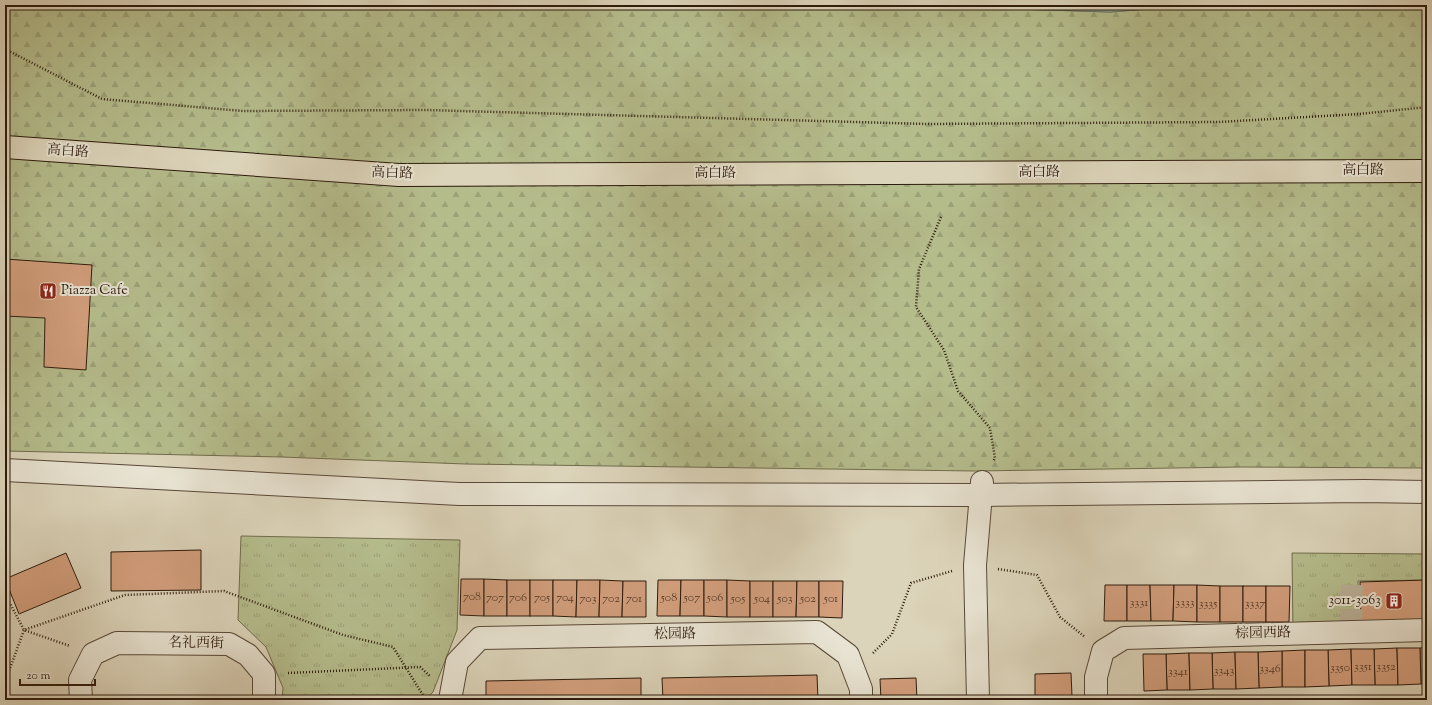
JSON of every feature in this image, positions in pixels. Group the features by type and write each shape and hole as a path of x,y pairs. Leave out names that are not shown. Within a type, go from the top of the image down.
{"main road":[{"name":"高白路","path":"5,147 399,175 1427,171"}],"street":[{"path":"5,470 459,494 981,488 1427,492"},
{"path":"978,700 975,565 981,488"},
{"name":"棕园西路","path":"1102,651 1124,638 1427,630"},
{"name":"松园路","path":"450,697 456,662 480,638 817,632 848,655 861,689 861,700"},
{"name":"名礼西街","path":"93,654 117,643 229,644 248,655 264,674"},
{"path":"1096,700 1096,677 1102,651"},
{"path":"81,700 80,680 93,654"},
{"path":"264,674 264,700"}],"path":[{"path":"5,49 102,99 243,111 434,110 942,124 1219,122 1359,114 1427,107"},
{"path":"941,217 919,268 916,306 944,350 958,391 990,428 995,458 981,488"},
{"path":"854,671 892,634 911,583 975,565 1037,575 1060,617 1102,651"},
{"path":"5,594 24,630 93,654"},
{"path":"5,682 24,630"},
{"path":"264,674 420,667 450,697"}],"green space":[{"path":"5,5 889,5 1110,12 1199,5 1427,5 1427,468 1240,467 975,471 465,464 282,457 5,451"},
{"path":"241,536 460,540 457,630 433,692 425,700 282,700 283,688 266,647 238,620"},
{"path":"1292,553 1427,554 1427,580 1358,581 1358,632 1293,633"}],"water":[{"path":"889,5 1199,5 1110,12"}],"building":[{"name":"Piazza Cafe","path":"5,259 92,265 86,370 44,367 45,318 5,316"},
{"path":"201,550 201,590 111,591 111,552"},
{"path":"66,553 81,588 19,614 5,579"},
{"path":"461,579 484,579 484,616 460,615"},
{"path":"484,579 507,580 507,616 484,616"},
{"path":"507,580 530,580 530,616 507,616"},
{"path":"530,580 553,580 553,616 530,616"},
{"path":"553,580 577,580 576,617 553,616"},
{"path":"577,580 600,580 599,617 576,617"},
{"path":"600,580 623,581 622,617 599,617"},
{"path":"658,580 681,580 680,616 657,616"},
{"path":"681,580 704,580 704,616 680,616"},
{"path":"704,580 727,580 727,617 704,616"},
{"path":"727,580 750,581 750,617 727,617"},
{"name":"3011-3063","path":"1427,580 1427,620 1361,621 1360,582"},
{"path":"623,581 646,581 646,617 622,617"},
{"path":"750,581 773,581 773,617 750,617"},
{"path":"773,581 797,581 796,617 773,617"},
{"path":"797,581 819,581 819,617 796,617"},
{"path":"819,581 843,581 842,618 819,617"},
{"path":"1105,585 1127,585 1127,621 1104,621"},
{"path":"1127,585 1150,585 1151,621 1127,621"},
{"path":"1150,585 1174,585 1173,621 1151,621"},
{"path":"1174,585 1197,585 1197,622 1173,621"},
{"path":"1197,585 1220,586 1220,622 1197,622"},
{"path":"1220,586 1243,586 1243,622 1220,622"},
{"path":"1243,586 1266,586 1266,622 1243,622"},
{"path":"1266,586 1290,586 1289,622 1266,622"},
{"path":"1427,647 1427,684 1421,684 1420,648"},
{"path":"1397,648 1398,685 1375,685 1374,649"},
{"path":"1397,648 1420,648 1421,684 1398,685"},
{"path":"1351,649 1352,685 1329,686 1328,650"},
{"path":"1351,649 1374,649 1375,685 1352,685"},
{"path":"1305,650 1305,687 1282,687 1282,651"},
{"path":"1305,650 1328,650 1329,686 1305,687"},
{"path":"1282,651 1282,687 1259,688 1258,652"},
{"path":"1235,652 1236,689 1213,689 1212,653"},
{"path":"1235,652 1258,652 1259,688 1236,689"},
{"path":"1189,653 1190,690 1167,690 1166,654"},
{"path":"1189,653 1212,653 1213,689 1190,690"},
{"path":"1143,654 1166,654 1167,690 1144,691"},
{"path":"1071,673 1072,696 1035,697 1035,674"},
{"path":"817,675 818,700 663,700 662,678"},
{"path":"641,678 641,700 486,700 486,681"},
{"path":"916,678 917,700 881,700 880,679"},
{"path":"1072,696 1072,700 1035,700 1035,697"}],"tunnel":[{"path":"1351,631 1352,585"}],"place":[{"name":"Piazza Cafe","path":"48,291"},
{"name":"3011-3063","path":"1394,601"}]}
